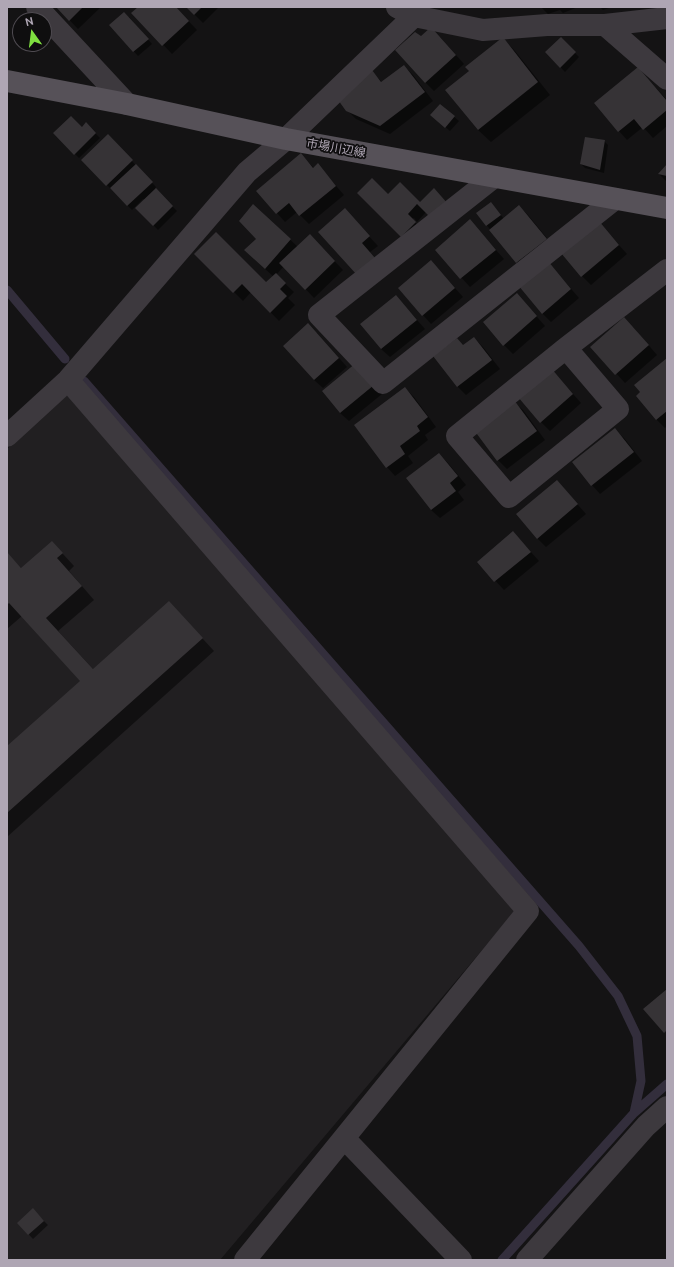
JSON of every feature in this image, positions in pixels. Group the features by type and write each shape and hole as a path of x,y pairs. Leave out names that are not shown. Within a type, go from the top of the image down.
{"main road":[{"name":"市場川辺線","path":"7,81 127,104 286,139 667,208"}],"street":[{"path":"37,7 127,104"},
{"path":"7,436 68,380 246,172 286,139 405,11 484,30 547,25 605,25 667,18"},
{"path":"605,25 667,79"},
{"path":"494,177 320,314 383,383 615,199"},
{"path":"566,348 618,409 508,497 457,436 566,348 667,270"},
{"path":"68,380 528,911 244,1260"},
{"path":"527,1260 646,1126 667,1108"},
{"path":"344,1138 461,1260"}],"shaded area":[{"path":"68,394 516,910 220,1260 7,1260 7,449"}],"building":[{"path":"56,7 83,7 69,21"},
{"path":"138,7 176,7 189,21 162,46 131,13"},
{"path":"186,7 202,7 194,15"},
{"path":"124,12 149,39 133,52 109,25"},
{"path":"431,27 456,55 425,83 395,50 415,32 421,36"},
{"path":"503,37 538,82 478,130 445,90 469,71 465,67"},
{"path":"561,37 576,52 560,68 545,52"},
{"path":"404,65 425,92 380,126 346,111 336,97 372,70 381,82"},
{"path":"638,67 667,101 667,110 643,130 634,119 618,132 594,103"},
{"path":"440,104 455,116 445,128 430,115"},
{"path":"71,116 82,127 86,122 96,133 74,155 53,133"},
{"path":"108,134 133,160 106,186 81,160"},
{"path":"585,137 605,140 600,170 580,164"},
{"path":"301,153 313,168 318,163 336,186 299,216 289,203 276,214 256,191"},
{"path":"136,164 153,182 127,206 110,188"},
{"path":"667,164 667,176 658,174"},
{"path":"372,178 388,194 400,182 420,202 434,188 448,204 432,219 417,204 408,214 416,222 401,237 357,193"},
{"path":"156,188 173,206 153,226 135,208"},
{"path":"491,202 501,215 486,226 476,213"},
{"path":"253,204 291,239 265,269 244,250 256,239 239,221"},
{"path":"519,205 547,239 516,263 489,230"},
{"path":"345,208 370,236 362,243 375,258 357,275 318,232"},
{"path":"470,219 496,250 460,279 435,250"},
{"path":"599,221 619,245 581,277 561,253"},
{"path":"216,232 266,282 276,273 286,283 280,289 287,296 270,313 242,284 233,293 194,254"},
{"path":"310,234 335,261 305,290 279,263"},
{"path":"431,260 455,288 422,316 398,288"},
{"path":"548,261 571,289 542,314 518,285"},
{"path":"517,293 537,316 503,346 483,322"},
{"path":"396,295 417,320 381,349 360,324"},
{"path":"624,317 649,345 615,375 590,347"},
{"path":"308,323 339,358 314,380 283,346"},
{"path":"474,337 492,360 457,387 433,356 457,338 463,345"},
{"path":"667,358 667,411 656,420 636,396 640,392 634,385"},
{"path":"356,363 374,385 340,413 322,391"},
{"path":"551,368 573,394 540,423 518,397"},
{"path":"405,387 428,417 417,426 420,431 400,446 405,454 386,468 354,425"},
{"path":"514,400 537,431 497,461 474,430"},
{"path":"615,428 634,452 591,486 572,462"},
{"path":"439,453 458,476 450,483 456,491 431,510 406,478"},
{"path":"557,480 578,504 537,539 516,514"},
{"path":"513,531 531,552 494,582 477,562"},
{"path":"52,541 63,553 57,558 82,586 46,618 93,669 169,601 203,638 7,813 7,746 80,681 9,603 7,605 7,552 21,568"},
{"path":"667,989 667,1030 664,1033 643,1009"},
{"path":"33,1208 44,1221 28,1235 17,1223"}],"waterway":[{"path":"7,290 65,359"},
{"path":"84,381 579,946 618,996 637,1036 641,1081 634,1113"},
{"path":"502,1260 634,1113 667,1084"}]}
